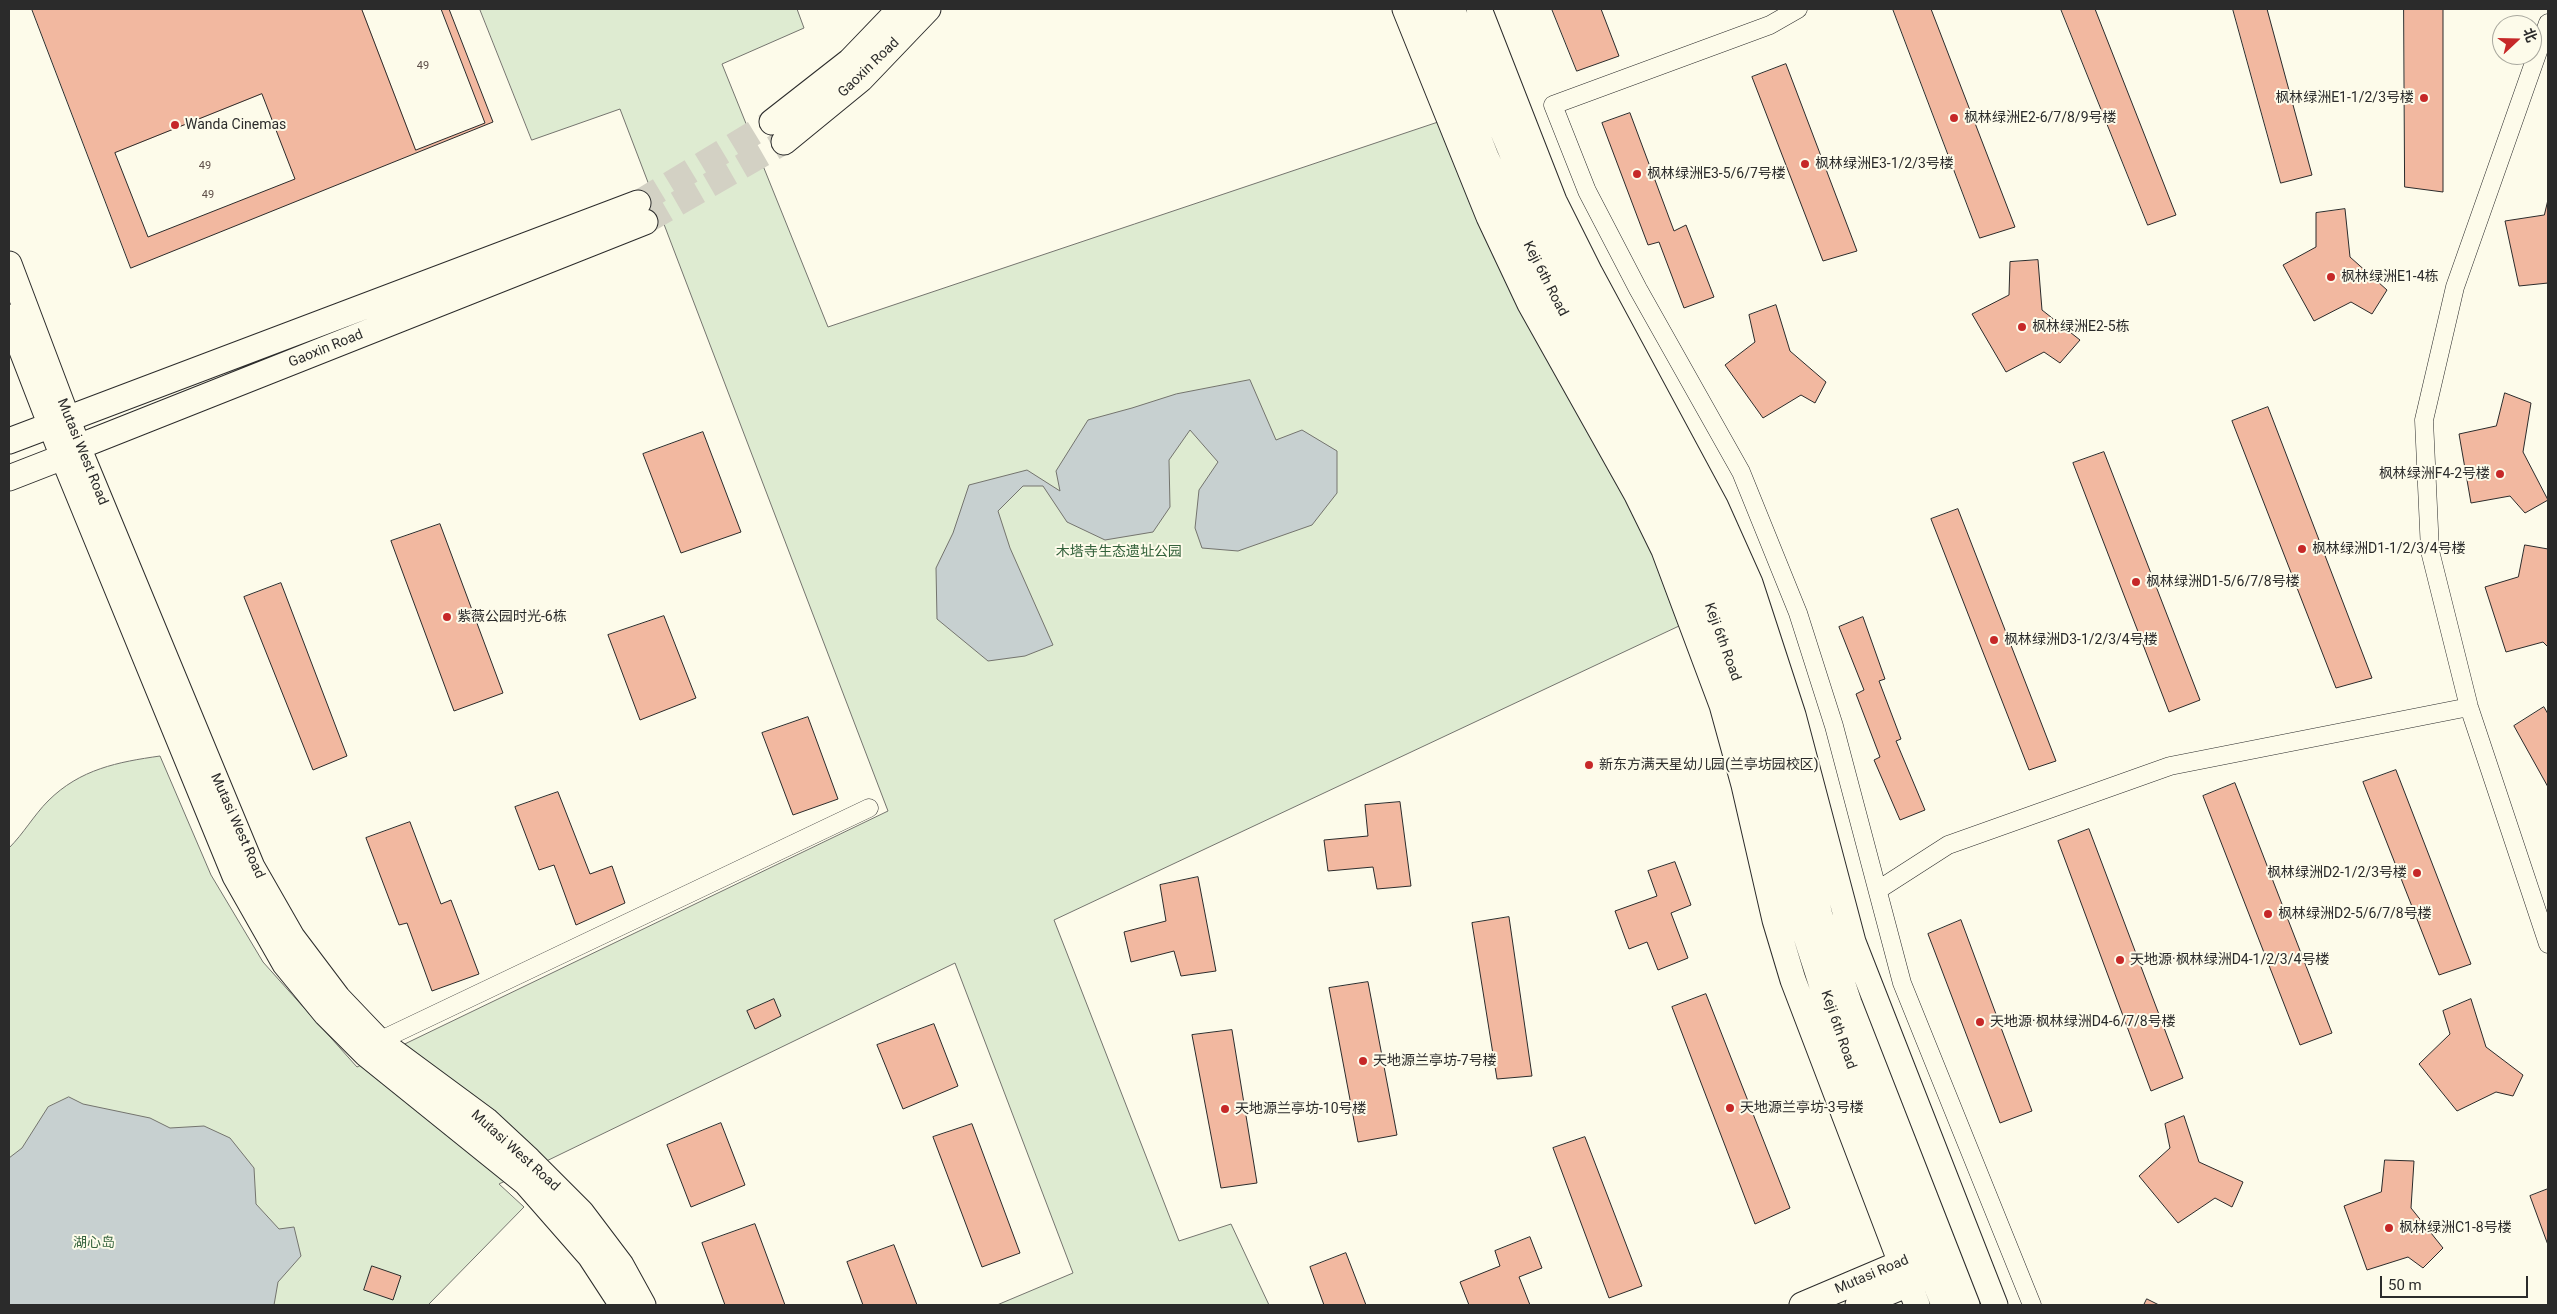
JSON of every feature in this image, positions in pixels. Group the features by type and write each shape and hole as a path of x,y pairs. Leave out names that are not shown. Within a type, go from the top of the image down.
{"main road":[{"name":"Gaoxin Road","path":"900,9 778,132 862,79 928,9"},
{"path":"1405,9 1489,217 1525,295 1636,495 1664,550 1722,705 1744,785 1776,920 1794,980 1909,1284"},
{"name":"Keji 6th Road","path":"1428,9 1486,158 1542,278 1676,522 1733,670 1764,768 1801,921 1858,1087 1938,1260 1967,1305"},
{"name":"Keji 6th Road","path":"1452,9 1552,250 1699,521 1747,642 1781,748 1820,916 1938,1260 1944,1305"},
{"path":"1479,9 1554,200 1590,273 1716,507 1750,583 1793,715 1853,942 1995,1305"},
{"name":"Gaoxin Road","path":"9,441 642,212 9,478"},
{"name":"Mutasi West Road","path":"9,264 59,423 70,452 252,867 292,937 372,1047 526,1183 590,1256 622,1305"},
{"name":"Mutasi West Road","path":"9,317 59,423"},
{"name":"Mutasi West Road","path":"372,1047 486,1120 562,1192 581,1212 621,1265 643,1305"},
{"name":"Mutasi Road","path":"1858,1305 1909,1284 1938,1260"},
{"name":"Mutasi Road","path":"1802,1305 1909,1284"}],"street":[{"path":"1798,9 1770,25 1553,105 1587,191 1638,290 1741,472 1798,613 1834,726 1902,983 2032,1305"},
{"path":"2548,23 2455,287 2424,420 2430,550 2469,707 2548,944"},
{"path":"1878,890 1948,845 2170,766 2469,707"},
{"path":"372,1047 869,808"}],"green space":[{"name":"木塔寺生态遗址公园","path":"480,9 797,9 804,28 722,64 828,327 1441,121 1643,529 1679,626 1054,920 1179,1241 1231,1224 1269,1305 997,1305 1073,1273 955,963 499,1184 524,1207 428,1305 9,1305 9,848 48,801 73,781 86,774 115,764 160,756 211,875 263,962 357,1067 888,811 620,109 532,140"}],"shaded area":[{"path":"1250,380 1276,440 1302,430 1337,451 1337,493 1312,525 1238,551 1202,548 1195,528 1199,490 1218,462 1190,430 1169,460 1170,507 1153,532 1105,540 1067,522 1043,486 1023,486 998,511 1010,548 1053,645 1025,656 988,661 937,619 936,568 953,533 969,485 1027,470 1060,491 1056,471 1088,420 1176,394"},
{"path":"69,1097 83,1104 150,1118 170,1128 204,1126 230,1138 254,1168 256,1204 279,1229 294,1227 301,1256 278,1282 274,1305 9,1305 9,1158 22,1148 48,1107"}],"building":[{"path":"32,9 449,9 493,122 131,268"},
{"path":"362,9 441,9 485,123 416,150"},
{"path":"1552,9 1601,9 1619,56 1577,71"},
{"name":"枫林绿洲E2-6/7/8/9号楼","path":"1893,9 1931,9 2015,227 1980,238"},
{"path":"2061,9 2095,9 2176,215 2148,225"},
{"path":"2233,9 2267,9 2312,175 2281,183"},
{"name":"枫林绿洲E1-1/2/3号楼","path":"2404,9 2443,9 2443,192 2405,187"},
{"name":"枫林绿洲E3-1/2/3号楼","path":"1786,64 1857,251 1823,261 1752,77"},
{"path":"262,94 295,179 148,237 115,153"},
{"name":"枫林绿洲E3-5/6/7号楼","path":"1630,113 1674,231 1686,225 1714,297 1684,308 1659,242 1648,245 1602,123"},
{"path":"2548,200 2548,283 2519,286 2505,221 2544,215"},
{"name":"枫林绿洲E1-4栋","path":"2345,209 2350,257 2387,290 2372,314 2351,302 2314,321 2283,265 2316,247 2316,213"},
{"name":"枫林绿洲E2-5栋","path":"2038,260 2042,310 2080,340 2060,363 2044,352 2006,372 1972,314 2009,295 2010,262"},
{"path":"1776,305 1790,351 1826,382 1815,403 1801,395 1763,418 1725,365 1755,342 1749,315"},
{"name":"枫林绿洲F4-2号楼","path":"2505,393 2531,403 2523,452 2548,500 2525,513 2510,496 2471,503 2459,434 2496,426"},
{"name":"枫林绿洲D1-1/2/3/4号楼","path":"2268,407 2372,678 2336,688 2232,421"},
{"path":"703,432 741,532 681,553 643,454"},
{"name":"枫林绿洲D1-5/6/7/8号楼","path":"2104,452 2200,700 2169,712 2073,463"},
{"name":"枫林绿洲D3-1/2/3/4号楼","path":"1958,509 2056,761 2029,770 1931,519"},
{"name":"紫薇公园时光-6栋","path":"440,524 503,693 454,711 391,541"},
{"path":"2525,545 2548,549 2548,647 2543,642 2506,652 2485,587 2518,577"},
{"path":"281,583 347,756 313,770 244,597"},
{"path":"664,616 696,698 640,720 608,635"},
{"path":"1863,617 1885,679 1879,681 1901,739 1896,741 1925,810 1900,820 1874,760 1880,757 1856,694 1864,690 1839,627"},
{"path":"2544,707 2548,714 2548,787 2514,726"},
{"path":"808,717 838,799 793,815 762,733"},
{"name":"枫林绿洲D2-1/2/3号楼","path":"2396,770 2471,964 2439,975 2363,782"},
{"name":"枫林绿洲D2-5/6/7/8号楼","path":"2235,783 2332,1033 2300,1045 2203,796"},
{"path":"558,792 590,874 612,866 625,903 576,925 554,865 539,870 515,807"},
{"path":"1400,802 1411,886 1377,889 1373,867 1328,871 1324,840 1368,836 1365,805"},
{"path":"410,822 441,904 451,900 479,974 432,991 407,923 399,925 366,838"},
{"name":"天地源·枫林绿洲D4-1/2/3/4号楼","path":"2089,829 2183,1078 2151,1091 2058,841"},
{"path":"1675,862 1691,905 1671,913 1688,958 1658,970 1647,942 1629,949 1615,911 1657,896 1648,871"},
{"path":"1198,877 1216,971 1181,976 1174,951 1131,962 1124,932 1166,921 1160,885"},
{"path":"1509,917 1532,1076 1497,1079 1472,923"},
{"name":"天地源·枫林绿洲D4-6/7/8号楼","path":"1961,920 2032,1111 2000,1123 1928,934"},
{"name":"天地源兰亭坊-7号楼","path":"1368,982 1397,1135 1358,1142 1329,988"},
{"name":"天地源兰亭坊-3号楼","path":"1706,994 1790,1208 1755,1224 1672,1007"},
{"path":"774,999 781,1016 755,1029 747,1011"},
{"path":"2471,999 2486,1047 2523,1075 2513,1096 2496,1092 2457,1111 2419,1064 2450,1034 2443,1011"},
{"path":"934,1024 958,1086 903,1109 877,1045"},
{"name":"天地源兰亭坊-10号楼","path":"1232,1030 1257,1183 1221,1188 1192,1035"},
{"path":"2184,1116 2199,1162 2243,1182 2232,1207 2215,1198 2178,1223 2139,1176 2170,1148 2165,1124"},
{"path":"721,1123 745,1185 691,1207 667,1145"},
{"path":"972,1124 1020,1253 982,1267 933,1137"},
{"path":"1585,1137 1642,1286 1609,1298 1553,1148"},
{"name":"枫林绿洲C1-8号楼","path":"2385,1160 2414,1161 2411,1208 2443,1248 2423,1268 2408,1257 2367,1270 2344,1206 2381,1192"},
{"path":"2548,1189 2548,1245 2530,1196"},
{"path":"755,1224 785,1305 725,1305 702,1243"},
{"path":"1530,1237 1542,1268 1519,1277 1530,1305 1469,1305 1460,1282 1500,1266 1495,1251"},
{"path":"894,1245 917,1305 863,1305 847,1262"},
{"path":"1346,1253 1366,1305 1324,1305 1310,1267"},
{"path":"372,1266 401,1276 393,1300 364,1290"},
{"path":"2147,1299 2159,1305 2144,1305"}],"tunnel":[{"path":"638,203 772,122"},
{"path":"645,222 784,142"}],"place":[{"name":"枫林绿洲E1-1/2/3号楼","path":"2424,98"},
{"name":"枫林绿洲E2-6/7/8/9号楼","path":"1954,118"},
{"name":"Wanda Cinemas","path":"175,125"},
{"name":"枫林绿洲E3-1/2/3号楼","path":"1805,164"},
{"name":"枫林绿洲E3-5/6/7号楼","path":"1637,174"},
{"name":"枫林绿洲E1-4栋","path":"2331,277"},
{"name":"枫林绿洲E2-5栋","path":"2022,327"},
{"name":"枫林绿洲F4-2号楼","path":"2500,474"},
{"name":"枫林绿洲D1-1/2/3/4号楼","path":"2302,549"},
{"name":"枫林绿洲D1-5/6/7/8号楼","path":"2136,582"},
{"name":"紫薇公园时光-6栋","path":"447,617"},
{"name":"枫林绿洲D3-1/2/3/4号楼","path":"1994,640"},
{"name":"新东方满天星幼儿园(兰亭坊园校区)","path":"1589,765"},
{"name":"枫林绿洲D2-1/2/3号楼","path":"2417,873"},
{"name":"枫林绿洲D2-5/6/7/8号楼","path":"2268,914"},
{"name":"天地源·枫林绿洲D4-1/2/3/4号楼","path":"2120,960"},
{"name":"天地源·枫林绿洲D4-6/7/8号楼","path":"1980,1022"},
{"name":"天地源兰亭坊-7号楼","path":"1363,1061"},
{"name":"天地源兰亭坊-3号楼","path":"1730,1108"},
{"name":"天地源兰亭坊-10号楼","path":"1225,1109"},
{"name":"枫林绿洲C1-8号楼","path":"2389,1228"}],"park label":[{"name":"湖心岛","path":"94,1243"}]}
